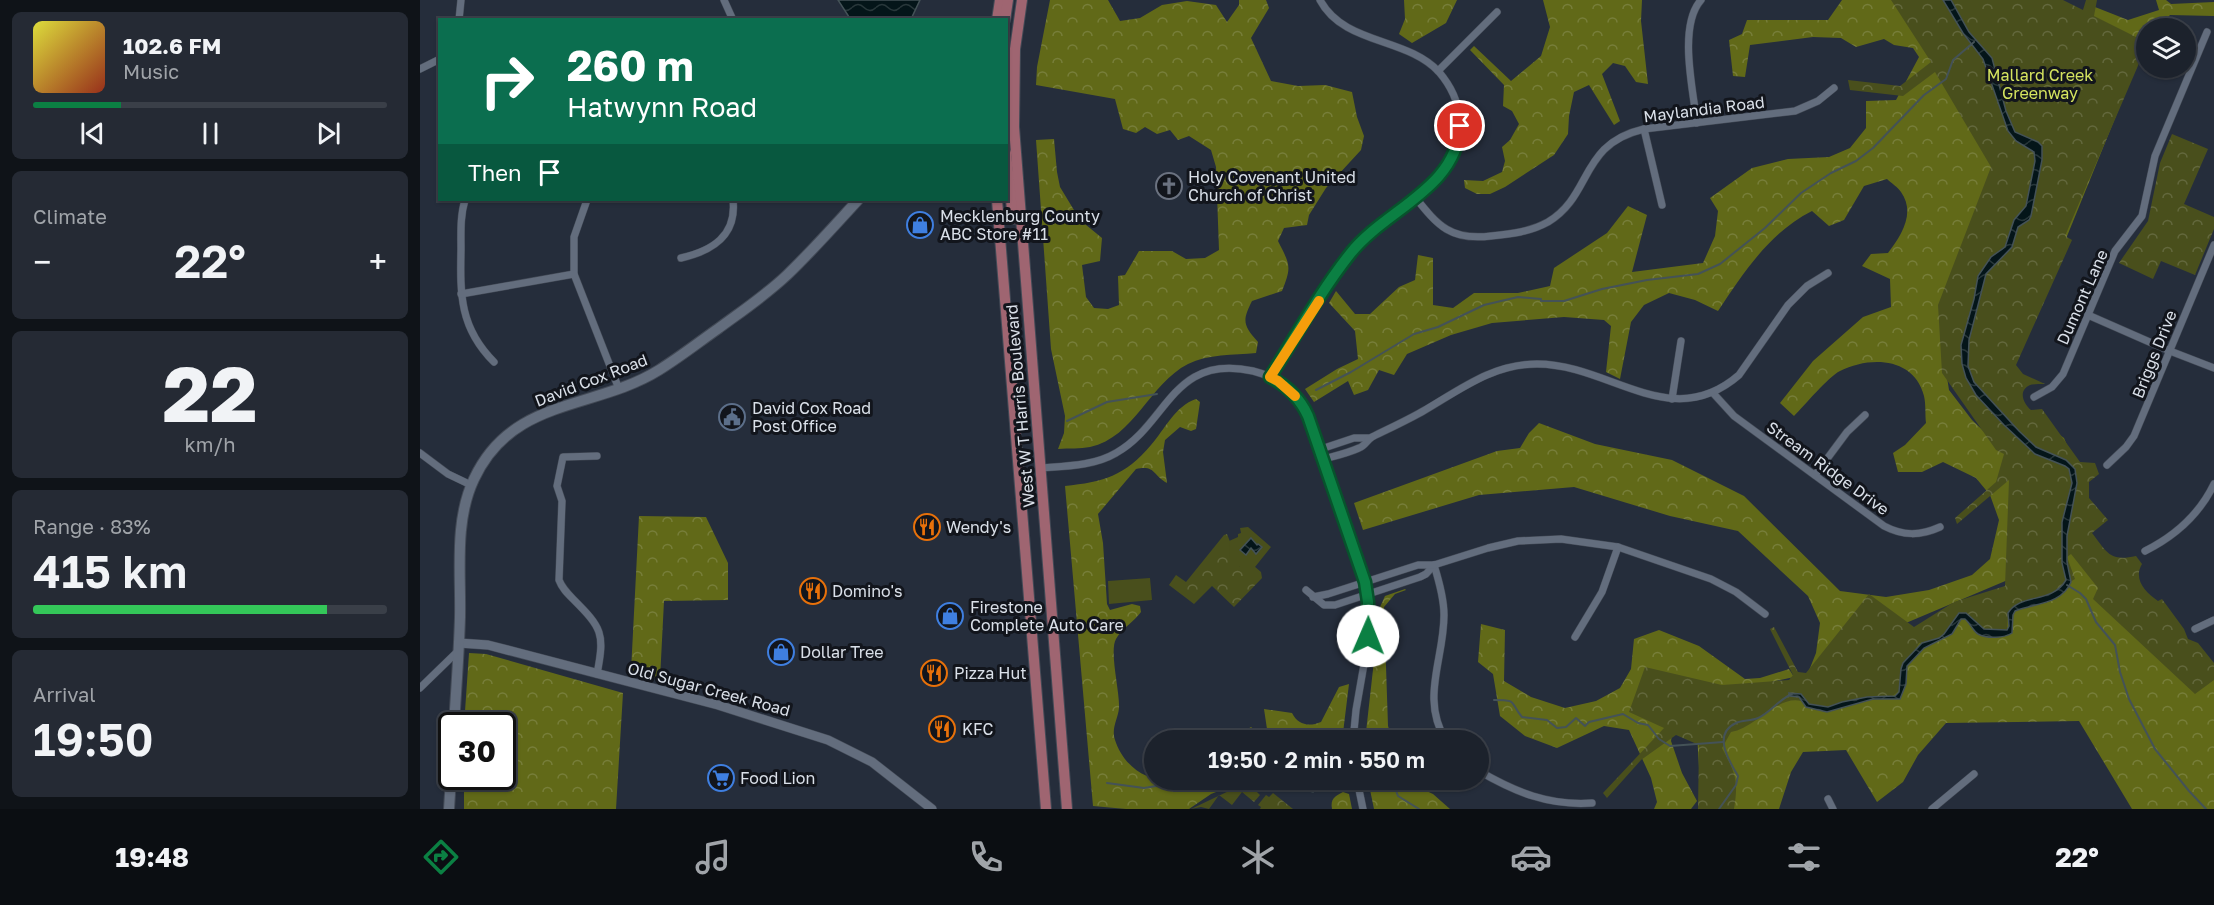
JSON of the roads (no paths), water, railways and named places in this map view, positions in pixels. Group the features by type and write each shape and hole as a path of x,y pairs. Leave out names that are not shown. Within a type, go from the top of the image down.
{"main road":[{"path":"997,18 1000,0"},
{"path":"1005,18 1008,0"},
{"name":"West W T Harris Boulevard","path":"1022,0 1010,109 1067,809"},
{"path":"1008,170 1025,288"},
{"name":"David Cox Road","path":"454,712 459,647 461,532 471,485 478,471 501,442 528,420 638,382 661,369 763,296 812,250 857,201"},
{"name":"West W T Harris Boulevard","path":"997,201 1046,809"},
{"path":"449,809 450,790"}],"street":[{"path":"459,18 461,0"},
{"path":"724,0 732,18"},
{"path":"1270,377 1351,253 1378,225 1444,172 1458,139 1459,113 1447,82 1438,71 1413,54 1348,28 1329,12 1320,0"},
{"path":"1697,123 1688,37 1691,15 1701,0"},
{"path":"1438,71 1497,12"},
{"name":"Dumont Lane","path":"2034,397 2052,387 2063,374 2115,251 2142,216 2155,156 2207,32"},
{"path":"420,69 438,60"},
{"name":"Maylandia Road","path":"1415,197 1430,216 1454,234 1474,238 1524,232 1548,222 1563,210 1595,159 1610,143 1620,137 1644,129 1795,111 1818,101 1834,88"},
{"path":"1644,129 1662,205"},
{"path":"465,201 461,219 461,294 470,330 494,362"},
{"path":"587,201 574,237 574,274 619,389"},
{"path":"681,258 707,250 719,241 731,223 733,201"},
{"name":"Briggs Drive","path":"2106,465 2126,447 2134,436 2214,245"},
{"path":"1324,459 1358,448 1370,438 1403,422 1471,381 1518,365 1560,365 1650,395 1672,399 1697,398 1713,393 1728,384 1745,368 1799,293 1828,273"},
{"path":"461,294 574,274"},
{"path":"2088,315 2214,368"},
{"path":"1672,399 1681,341"},
{"path":"1040,468 1088,464 1118,453 1140,434 1174,392 1202,374 1232,368 1246,369 1270,377 1289,389 1308,416 1321,449 1368,594 1367,647 1354,730"},
{"name":"Stream Ridge Drive","path":"1713,393 1734,416 1893,531 1917,534 1940,527"},
{"path":"1815,476 1847,432 1865,415"},
{"path":"1321,449 1354,438 1370,438"},
{"path":"420,453 441,470 471,485"},
{"path":"597,456 563,457 556,486 562,501 559,580 600,630 601,650 597,674"},
{"path":"2145,550 2161,542 2189,520 2202,506 2214,484"},
{"path":"1313,597 1418,565 1434,565 1488,548 1538,539 1582,541 1618,548 1711,579 1736,592 1765,614"},
{"path":"1575,637 1592,613 1618,548"},
{"path":"1306,590 1318,602 1329,606 1420,577 1434,565"},
{"path":"1434,565 1441,587 1444,614 1433,697 1436,718 1441,730"},
{"path":"2195,629 2214,620"},
{"name":"Old Sugar Creek Road","path":"459,647 488,645 718,705 828,740 872,762 932,809"},
{"path":"420,688 459,647"},
{"path":"1932,809 1974,774"},
{"path":"1489,777 1532,797 1565,804 1592,803"},
{"path":"1359,790 1363,809"},
{"path":"1828,799 1833,809"}],"water":[{"path":"838,0 920,0 911,18 850,18"},
{"path":"1943,0 1951,0 1969,32 1992,58 2006,111 2015,132 2042,146 2042,160 2031,216 2018,227 2012,247 1986,274 1969,340 1968,366 1974,382 2019,431 2036,447 2066,460 2075,469 2077,483 2067,536 2067,562 2071,582 2067,590 2054,599 2015,611 2012,633 2009,635 1982,636 1976,633 1965,619 1961,619 1952,634 1924,648 1907,666 1906,684 1900,699 1873,699 1827,712 1806,707 1799,697 1790,696 1789,693 1801,694 1809,704 1828,707 1867,697 1895,696 1899,692 1903,663 1922,643 1939,638 1944,634 1959,613 1966,613 1984,629 2007,630 2008,613 2013,607 2053,592 2066,580 2062,563 2062,522 2072,483 2069,469 2035,454 2004,425 1976,395 1966,378 1962,364 1961,345 1978,276 1991,257 2005,247 2014,220 2026,206 2035,161 2034,152 2016,141 2008,131 1983,59 1963,33"},
{"path":"1251,538 1262,547 1256,554 1251,548 1246,555 1240,550"}],"waterway":[{"path":"1316,390 1414,334 1438,327 1484,305 1518,297 1541,299 1541,301 1564,301 1602,289 1647,280 1698,274 1720,264 1765,228 1801,193 1831,173 1856,161 1873,148 1924,95 1946,79 1953,60 1974,42"},
{"path":"1067,421 1107,402 1157,394"},
{"path":"2067,585 2086,599 2096,622 2115,645 2120,672 2129,699 2155,749 2206,809"},
{"path":"1719,809 1736,785 1738,776 1727,756 1725,734 1736,723 1762,716 1792,694"},
{"path":"1494,700 1510,701 1522,717 1547,720 1557,728 1566,727 1576,718 1585,726 1589,722 1623,714 1638,723 1648,725 1659,739 1670,746 1723,742"},
{"path":"1107,783 1144,788"},
{"path":"1396,790 1398,796 1419,809"}],"place":[{"name":"Holy Covenant United Church of Christ","path":"1169,186"},
{"name":"Mecklenburg County ABC Store #11","path":"920,225"},
{"name":"David Cox Road Post Office","path":"732,417"},
{"name":"Wendy's","path":"927,527"},
{"name":"Domino's","path":"813,591"},
{"name":"Firestone Complete Auto Care","path":"950,616"},
{"name":"Dollar Tree","path":"781,652"},
{"name":"Pizza Hut","path":"934,673"},
{"name":"KFC","path":"942,729"},
{"name":"Food Lion","path":"721,778"}],"park label":[{"name":"Mallard Creek Greenway","path":"2040,84"}]}
